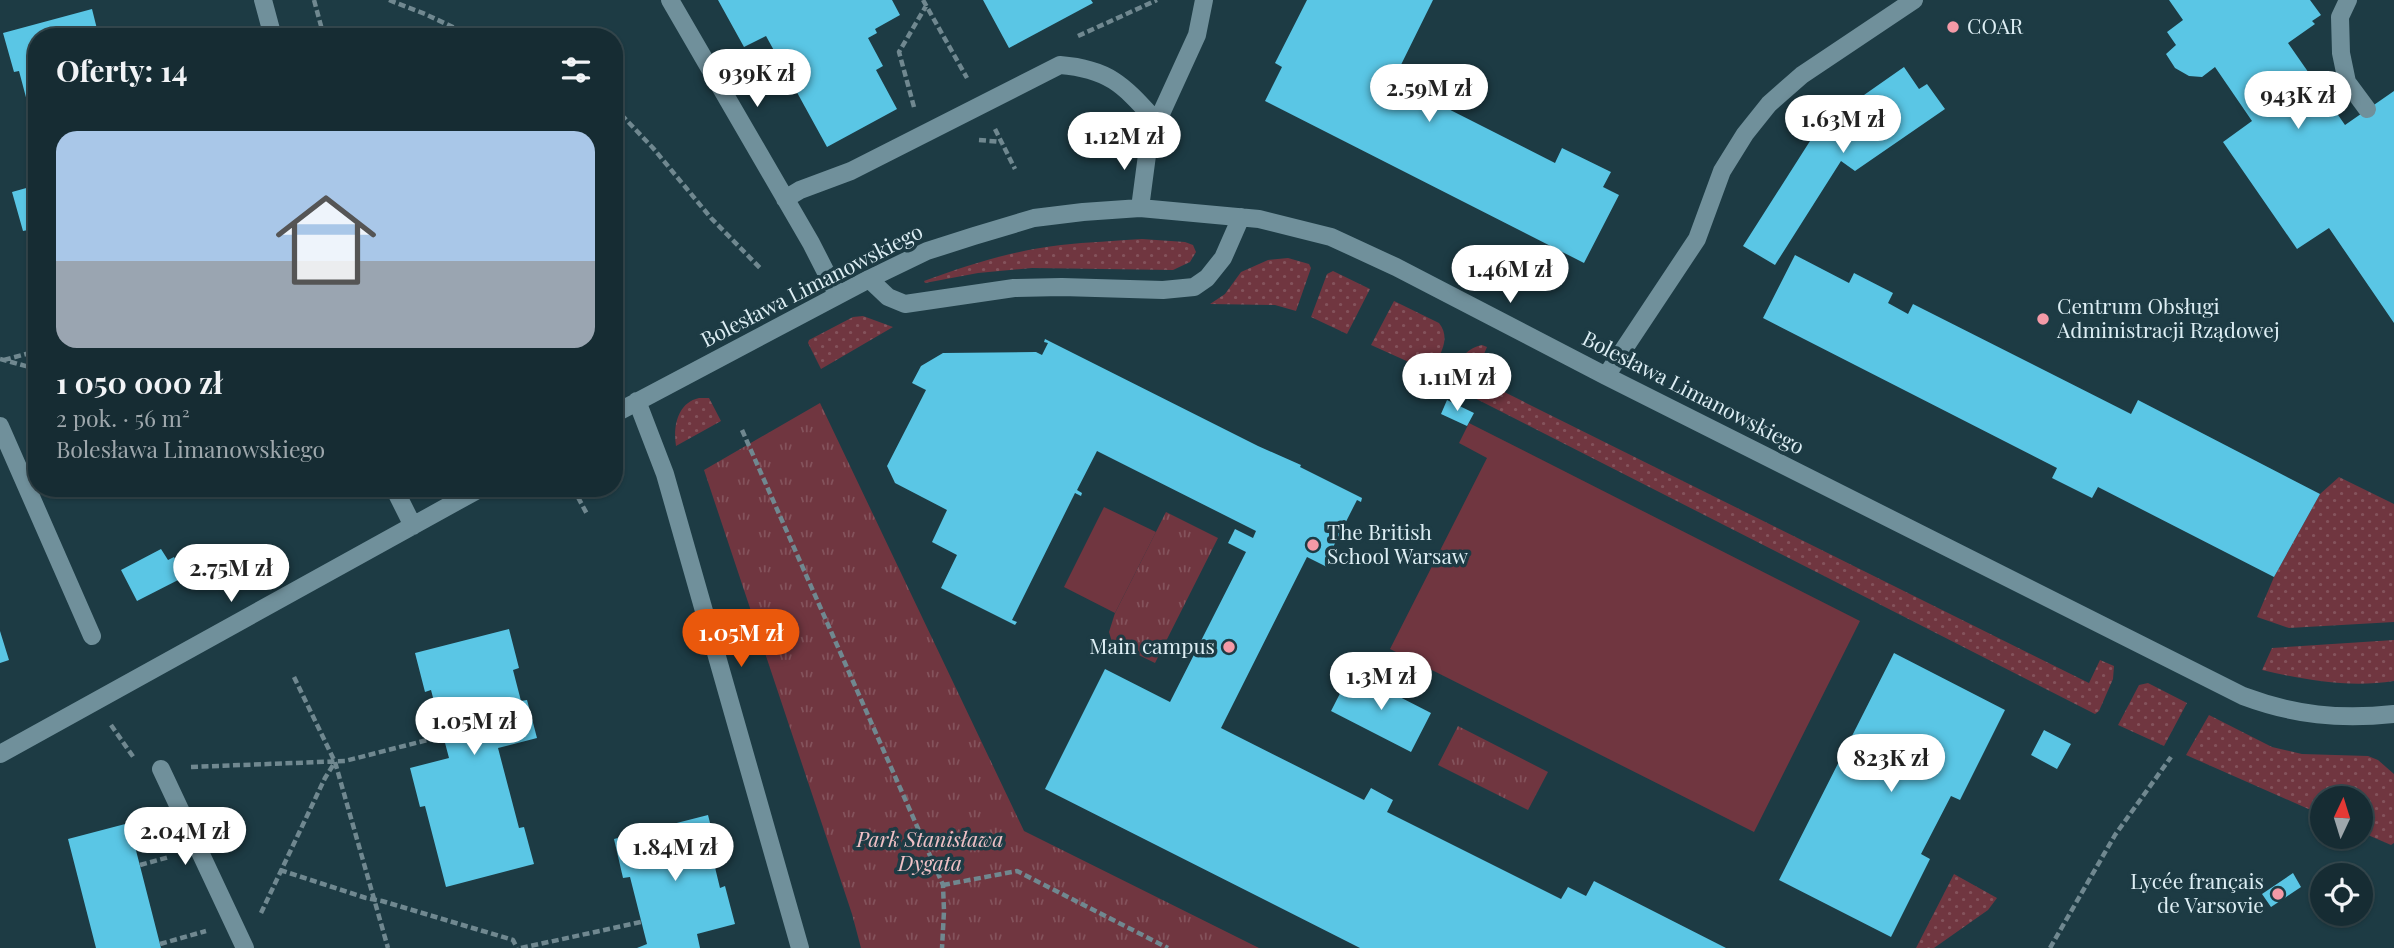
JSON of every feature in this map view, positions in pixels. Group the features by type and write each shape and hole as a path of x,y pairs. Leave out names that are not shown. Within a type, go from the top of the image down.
{"street":[{"path":"264,0 271,28"},
{"path":"670,0 811,243 837,295"},
{"path":"1140,208 1149,140 1196,35 1204,0"},
{"path":"1606,376 1697,239 1722,171 1745,134 1769,104 1802,75 1914,0"},
{"path":"2348,0 2340,17 2341,53 2347,82 2367,109"},
{"path":"785,199 800,190 851,171 1060,65 1103,74 1118,82 1156,121"},
{"name":"Bolesława Limanowskiego","path":"623,409 837,295 927,251 1034,218 1140,208 1259,219 1331,237 1396,267 1606,376 2243,696 2276,708 2309,714 2350,717 2394,714"},
{"path":"869,279 888,297 905,304 1014,288 1163,290 1194,287 1207,278 1223,258 1241,217"},
{"path":"637,401 665,474 800,948"},
{"path":"0,426 28,490"},
{"path":"31,497 92,636"},
{"path":"398,497 413,526"},
{"path":"0,754 465,497"},
{"path":"162,771 244,946"}],"path":[{"path":"314,0 322,28"},
{"path":"389,0 455,28"},
{"path":"1070,40 1157,0"},
{"path":"915,112 899,52 926,6"},
{"path":"623,116 711,218 762,270"},
{"path":"1,359 28,353"},
{"path":"1,359 28,366"},
{"path":"741,430 943,885 942,948"},
{"path":"578,497 587,514"},
{"path":"294,677 335,762 388,948"},
{"path":"110,724 136,761 162,771 173,768 335,762 443,736"},
{"path":"2050,948 2115,835 2171,757"},
{"path":"244,946 324,778 335,762"},
{"path":"280,870 513,940 519,948 642,922"},
{"path":"943,885 1017,871 1168,948"},
{"path":"160,944 234,924"}],"green space":[{"path":"1142,239 1185,242 1193,245 1196,252 1190,262 1173,270 1032,268 978,273 925,283 924,281 1026,250"},
{"path":"1288,258 1309,264 1311,268 1296,311 1275,305 1210,304 1225,294 1241,272 1268,260"},
{"path":"1333,271 1370,289 1347,334 1311,317 1327,274"},
{"path":"1394,301 1439,323 1443,329 1443,348 1431,372 1371,345"},
{"path":"863,316 893,327 821,369 809,340 853,317"},
{"path":"1482,345 1487,347 1474,377 2089,683 2100,660 2114,666 2113,679 2099,711 2095,714 1449,385 1464,355"},
{"path":"699,398 709,398 721,421 676,446 675,431 681,410"},
{"name":"Park Stanisława Dygata","path":"820,403 1024,831 1259,948 861,948 704,470"},
{"path":"1469,423 1860,621 1754,832 1390,649 1487,458 1459,443"},
{"path":"2339,477 2394,504 2394,622 2289,628 2257,617 2274,577 2320,494"},
{"path":"1104,507 1156,532 1115,613 1064,587"},
{"path":"1166,512 1218,538 1155,663 1112,642 1109,632 1115,613"},
{"path":"2394,640 2394,681 2360,684 2327,682 2262,670 2272,648"},
{"path":"2148,683 2187,703 2164,746 2118,725 2139,685"},
{"path":"2209,715 2272,747 2302,754 2368,756 2378,760 2394,774 2394,843 2391,845 2373,837 2373,786 2310,786 2310,810 2186,755"},
{"path":"1458,726 1548,772 1528,810 1438,765"},
{"path":"1954,874 1997,898 1988,910 1934,948 1916,948"}],"building":[{"path":"718,0 892,0 900,15 875,29 877,33 868,38 883,66 876,70 897,109 827,147 766,36 744,47"},
{"path":"983,0 1091,0 1093,3 1009,48"},
{"path":"1307,0 1433,0 1393,81 1555,163 1562,148 1611,172 1603,187 1619,195 1584,263 1265,101 1282,67 1275,63"},
{"path":"2169,0 2310,0 2321,15 2312,21 2315,24 2288,43 2345,125 2394,91 2394,323 2329,228 2297,249 2223,142 2252,121 2215,67 2202,77 2189,76 2175,68 2166,54 2176,45 2167,32 2183,20"},
{"path":"92,9 97,28 28,28 28,105 19,71 14,72 3,33"},
{"path":"1904,67 1919,89 1927,84 1945,109 1855,171 1841,161 1775,265 1743,246 1810,141 1844,109"},
{"path":"28,188 28,230 23,231 12,192"},
{"path":"1795,255 1849,283 1854,273 1893,293 1888,303 1908,314 1913,304 2131,414 2138,400 2320,494 2274,577 2098,487 2092,498 2052,478 2057,468 1763,318"},
{"name":"Main campus","path":"1045,339 1301,465 1300,467 1362,498 1361,502 1357,500 1325,563 1329,565 1327,567 1307,557 1221,728 1364,800 1371,788 1393,800 1387,812 1561,899 1568,887 1586,896 1594,881 1726,948 1360,948 1045,789 1105,669 1170,702 1246,552 1228,543 1235,529 1253,538 1256,531 1097,451 1077,490 1082,493 1081,496 1075,493 1012,620 1017,622 1015,625 941,588 957,555 932,542 947,510 895,483 887,466 926,390 912,383 921,366 943,353 1036,352 1042,355 1048,343 1044,342"},
{"path":"1447,400 1474,413 1467,426 1441,414"},
{"path":"161,549 168,560 174,557 184,577 137,601 121,570"},
{"path":"509,629 519,668 513,670 521,701 527,700 537,738 498,748 519,828 524,827 534,864 446,887 425,806 420,807 410,768 449,758 431,690 425,692 415,653"},
{"path":"0,631 9,660 0,663"},
{"path":"1894,653 2005,710 1960,800 1951,796 1921,854 1930,859 1891,937 1779,880"},
{"path":"1351,672 1431,713 1411,752 1331,711"},
{"path":"2044,730 2071,744 2057,769 2031,755"},
{"path":"708,815 718,854 712,855 720,888 725,886 735,924 697,934 700,948 637,948 647,944 630,877 623,878 614,839"},
{"path":"129,823 161,948 96,948 68,839"},
{"path":"2293,873 2301,887 2271,907 2262,894"}],"place":[{"name":"COAR","path":"1953,27"},
{"name":"Centrum Obsługi Administracji Rządowej","path":"2043,319"},
{"name":"The British School Warsaw","path":"1313,545"},
{"name":"Main campus","path":"1229,647"},
{"name":"Lycée français de Varsovie","path":"2278,894"}]}
